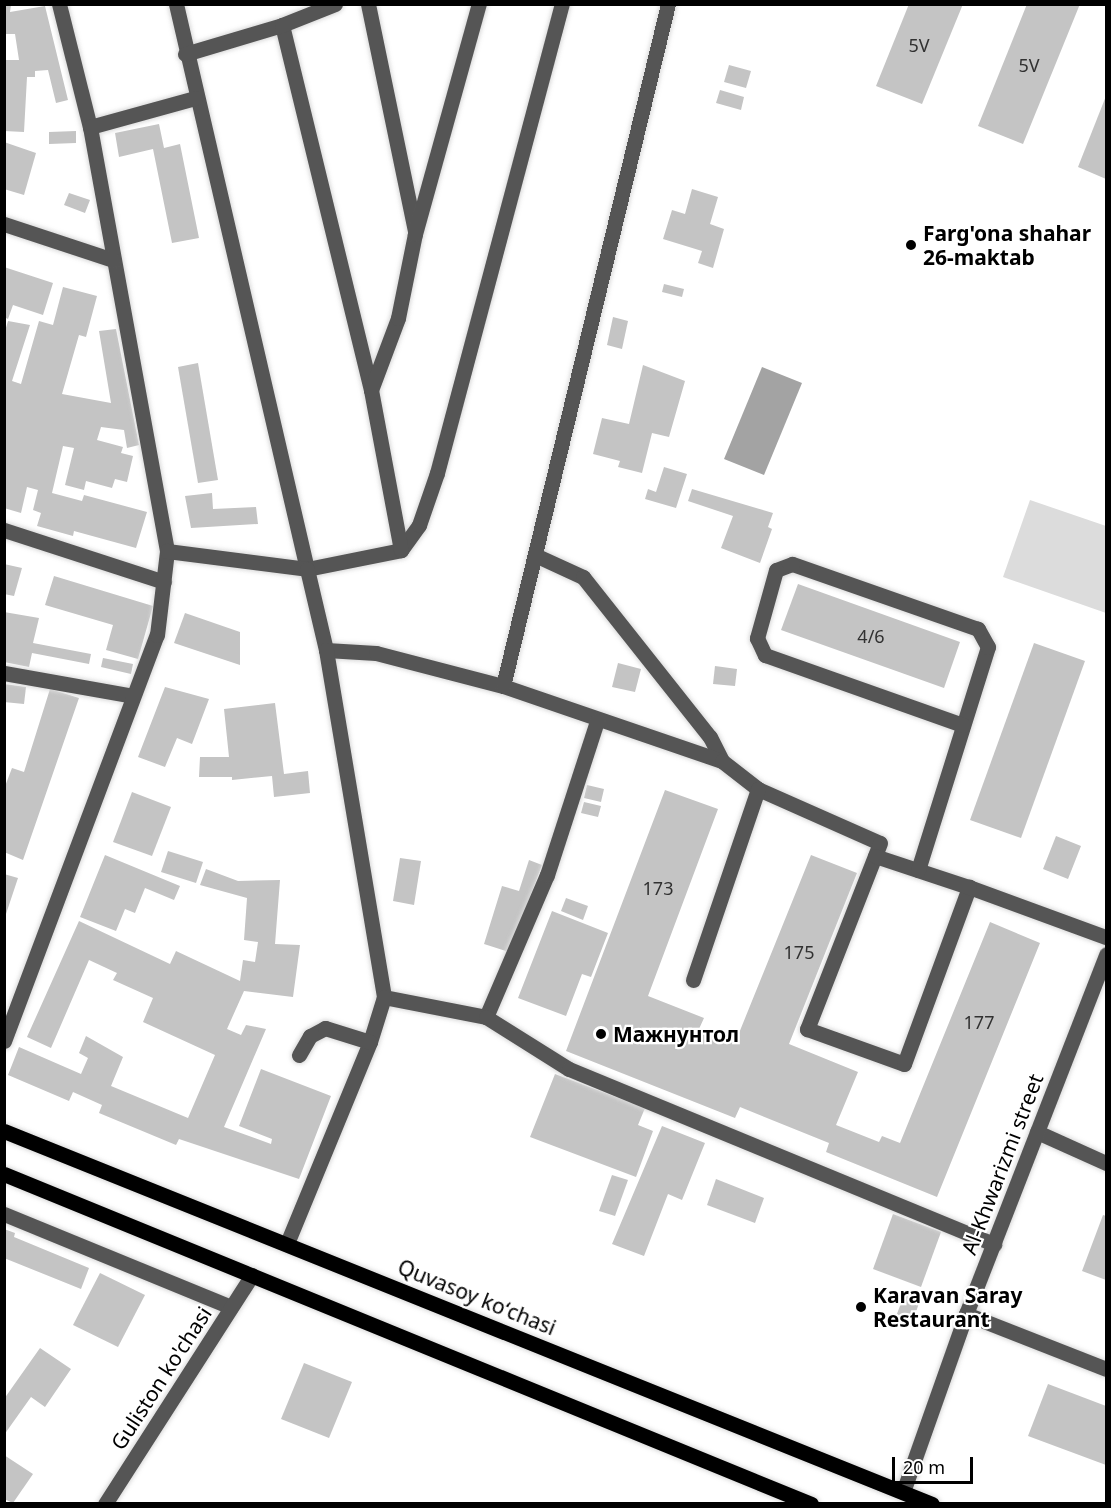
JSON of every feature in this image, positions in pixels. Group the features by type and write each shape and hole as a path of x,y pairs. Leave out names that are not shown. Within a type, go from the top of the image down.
{"main road":[{"name":"Quvasoy koʻchasi","path":"4,1131 932,1503"},
{"path":"4,1174 811,1503"}],"street":[{"path":"4,1041 157,635 167,551 90,127 59,4"},
{"path":"176,4 195,98 326,650 384,997 370,1042 287,1243"},
{"path":"185,54 282,25 334,4"},
{"path":"368,4 415,234"},
{"path":"370,390 398,318 415,234 479,4"},
{"path":"167,551 307,569 401,550 419,525 437,473 562,4"},
{"path":"503,686 668,4"},
{"path":"282,25 370,390 401,550"},
{"path":"90,127 195,98"},
{"path":"4,224 113,261"},
{"path":"4,530 164,582"},
{"path":"535,555 583,577 710,737 722,761"},
{"path":"918,870 988,647 978,629 792,564 776,570 757,638 765,655 963,725"},
{"path":"326,650 376,653 503,686 597,721 722,761 758,789 880,843 807,1029 904,1064 969,887"},
{"path":"4,673 133,696"},
{"path":"486,1017 547,875 597,721"},
{"path":"693,980 758,789"},
{"path":"875,856 1107,937"},
{"name":"Al-Khwarizmi street","path":"903,1492 966,1314 1107,954"},
{"path":"384,997 486,1017 569,1069 994,1244"},
{"path":"299,1055 310,1036 325,1028 370,1042"},
{"path":"1037,1132 1107,1162"},
{"path":"4,1214 231,1307"},
{"name":"Guliston ko'chasi","path":"105,1503 252,1275"},
{"path":"966,1314 1107,1369"}],"shaded area":[{"path":"762,367 802,383 764,475 724,459"},
{"path":"1030,500 1106,526 1106,613 1003,577"}],"building":[{"path":"909,4 963,4 922,104 876,86"},
{"path":"1027,4 1080,4 1023,144 978,126"},
{"path":"4,5 11,5 10,12 45,6 68,100 56,103 48,70 35,71 35,77 27,77 24,132 4,131 4,60 19,60 15,34 4,34"},
{"path":"729,65 751,71 746,88 724,82"},
{"path":"720,90 744,97 741,110 716,103"},
{"path":"1106,96 1106,179 1078,167"},
{"path":"159,124 164,148 180,144 199,238 172,243 153,149 119,157 115,133"},
{"path":"76,131 76,143 49,144 49,132"},
{"path":"4,142 36,153 24,195 4,189"},
{"path":"692,189 718,197 710,224 724,229 713,268 698,263 702,251 663,239 672,210 685,214"},
{"path":"69,193 90,200 85,213 64,205"},
{"path":"4,267 53,283 43,315 13,305 8,319 4,317"},
{"path":"664,284 684,289 682,297 662,292"},
{"path":"63,287 97,296 86,337 79,335 62,394 111,403 99,331 116,329 139,445 127,448 124,430 101,427 97,440 123,447 121,453 133,456 127,482 115,479 112,488 86,481 84,490 65,485 74,448 63,446 52,493 82,501 84,495 147,512 136,548 74,531 73,536 37,526 41,513 33,510 38,490 27,487 21,513 4,508 5,331 8,321 30,325 12,381 21,384 39,321 53,325"},
{"path":"613,317 628,321 622,349 607,345"},
{"path":"198,363 218,480 198,483 178,367"},
{"path":"643,365 685,381 669,437 652,433 642,473 618,467 620,461 593,454 602,418 629,424"},
{"path":"664,467 687,474 676,508 645,499 648,489 656,492"},
{"path":"692,489 773,513 768,527 772,529 760,563 721,548 733,516 688,501"},
{"path":"212,493 213,509 256,507 258,524 191,528 185,496"},
{"path":"4,564 22,568 14,596 4,594"},
{"path":"54,576 153,606 138,659 106,650 113,625 45,605"},
{"path":"798,584 960,642 944,688 781,630"},
{"path":"4,612 39,618 33,643 91,654 89,664 32,653 29,667 4,662"},
{"path":"185,613 240,632 240,665 174,643"},
{"path":"1034,643 1085,661 1021,838 970,820"},
{"path":"103,658 133,664 131,674 101,667"},
{"path":"618,663 641,669 635,692 612,687"},
{"path":"715,666 737,669 735,686 713,684"},
{"path":"4,684 26,687 24,704 4,702"},
{"path":"165,687 209,699 192,744 177,738 165,767 138,757"},
{"path":"50,689 79,698 23,860 4,852 4,789 12,768 24,772"},
{"path":"275,703 284,774 308,771 310,793 274,797 272,776 232,780 232,777 199,777 200,757 229,757 224,709"},
{"path":"587,785 604,789 601,802 584,798"},
{"path":"665,790 718,809 648,996 704,1018 699,1029 735,1043 811,855 857,873 789,1044 858,1072 836,1125 879,1142 882,1136 900,1143 990,922 1040,943 937,1197 826,1152 829,1143 740,1107 735,1118 566,1051"},
{"path":"132,792 171,807 152,856 113,842"},
{"path":"584,802 601,806 598,817 581,813"},
{"path":"1056,836 1081,846 1068,879 1043,869"},
{"path":"168,851 203,862 196,883 161,872"},
{"path":"105,855 180,886 174,900 145,888 135,913 125,909 116,931 80,917"},
{"path":"400,858 421,861 414,905 393,901"},
{"path":"529,860 542,865 509,952 484,944 502,886 519,891"},
{"path":"206,869 238,881 280,880 275,944 300,945 293,997 244,991 227,1029 241,1035 246,1025 266,1029 224,1127 271,1144 272,1139 239,1126 261,1069 331,1096 299,1179 179,1139 176,1145 99,1113 102,1105 73,1092 69,1101 8,1075 19,1047 81,1074 88,1058 79,1053 86,1036 123,1057 111,1086 188,1118 215,1055 143,1022 153,998 113,980 117,973 89,960 51,1048 27,1037 79,921 170,964 176,951 240,981 243,960 255,962 258,942 244,940 247,898 200,885"},
{"path":"4,874 18,878 5,917 4,917"},
{"path":"566,898 588,906 583,920 561,911"},
{"path":"552,911 608,933 591,977 582,974 566,1016 518,998"},
{"path":"555,1074 645,1108 638,1125 653,1131 636,1177 530,1137"},
{"path":"662,1126 705,1143 682,1200 668,1194 644,1256 612,1244"},
{"path":"612,1175 628,1180 615,1216 599,1211"},
{"path":"716,1179 764,1198 755,1223 707,1205"},
{"path":"893,1214 941,1232 921,1287 873,1269"},
{"path":"1103,1215 1106,1216 1106,1280 1082,1271"},
{"path":"4,1229 15,1233 14,1237 89,1268 81,1289 4,1258"},
{"path":"100,1273 145,1295 118,1347 73,1325"},
{"path":"904,1295 920,1300 911,1327 894,1322"},
{"path":"40,1348 71,1369 45,1407 31,1397 4,1435 4,1399"},
{"path":"304,1363 352,1382 329,1438 281,1419"},
{"path":"1048,1384 1106,1406 1106,1465 1028,1436"},
{"path":"4,1455 33,1474 13,1503 4,1499"}],"place":[{"name":"Farg'ona shahar 26-maktab","path":"911,245"},
{"name":"Мажнунтол","path":"601,1034"},
{"name":"Karavan Saray Restaurant","path":"861,1307"}]}
